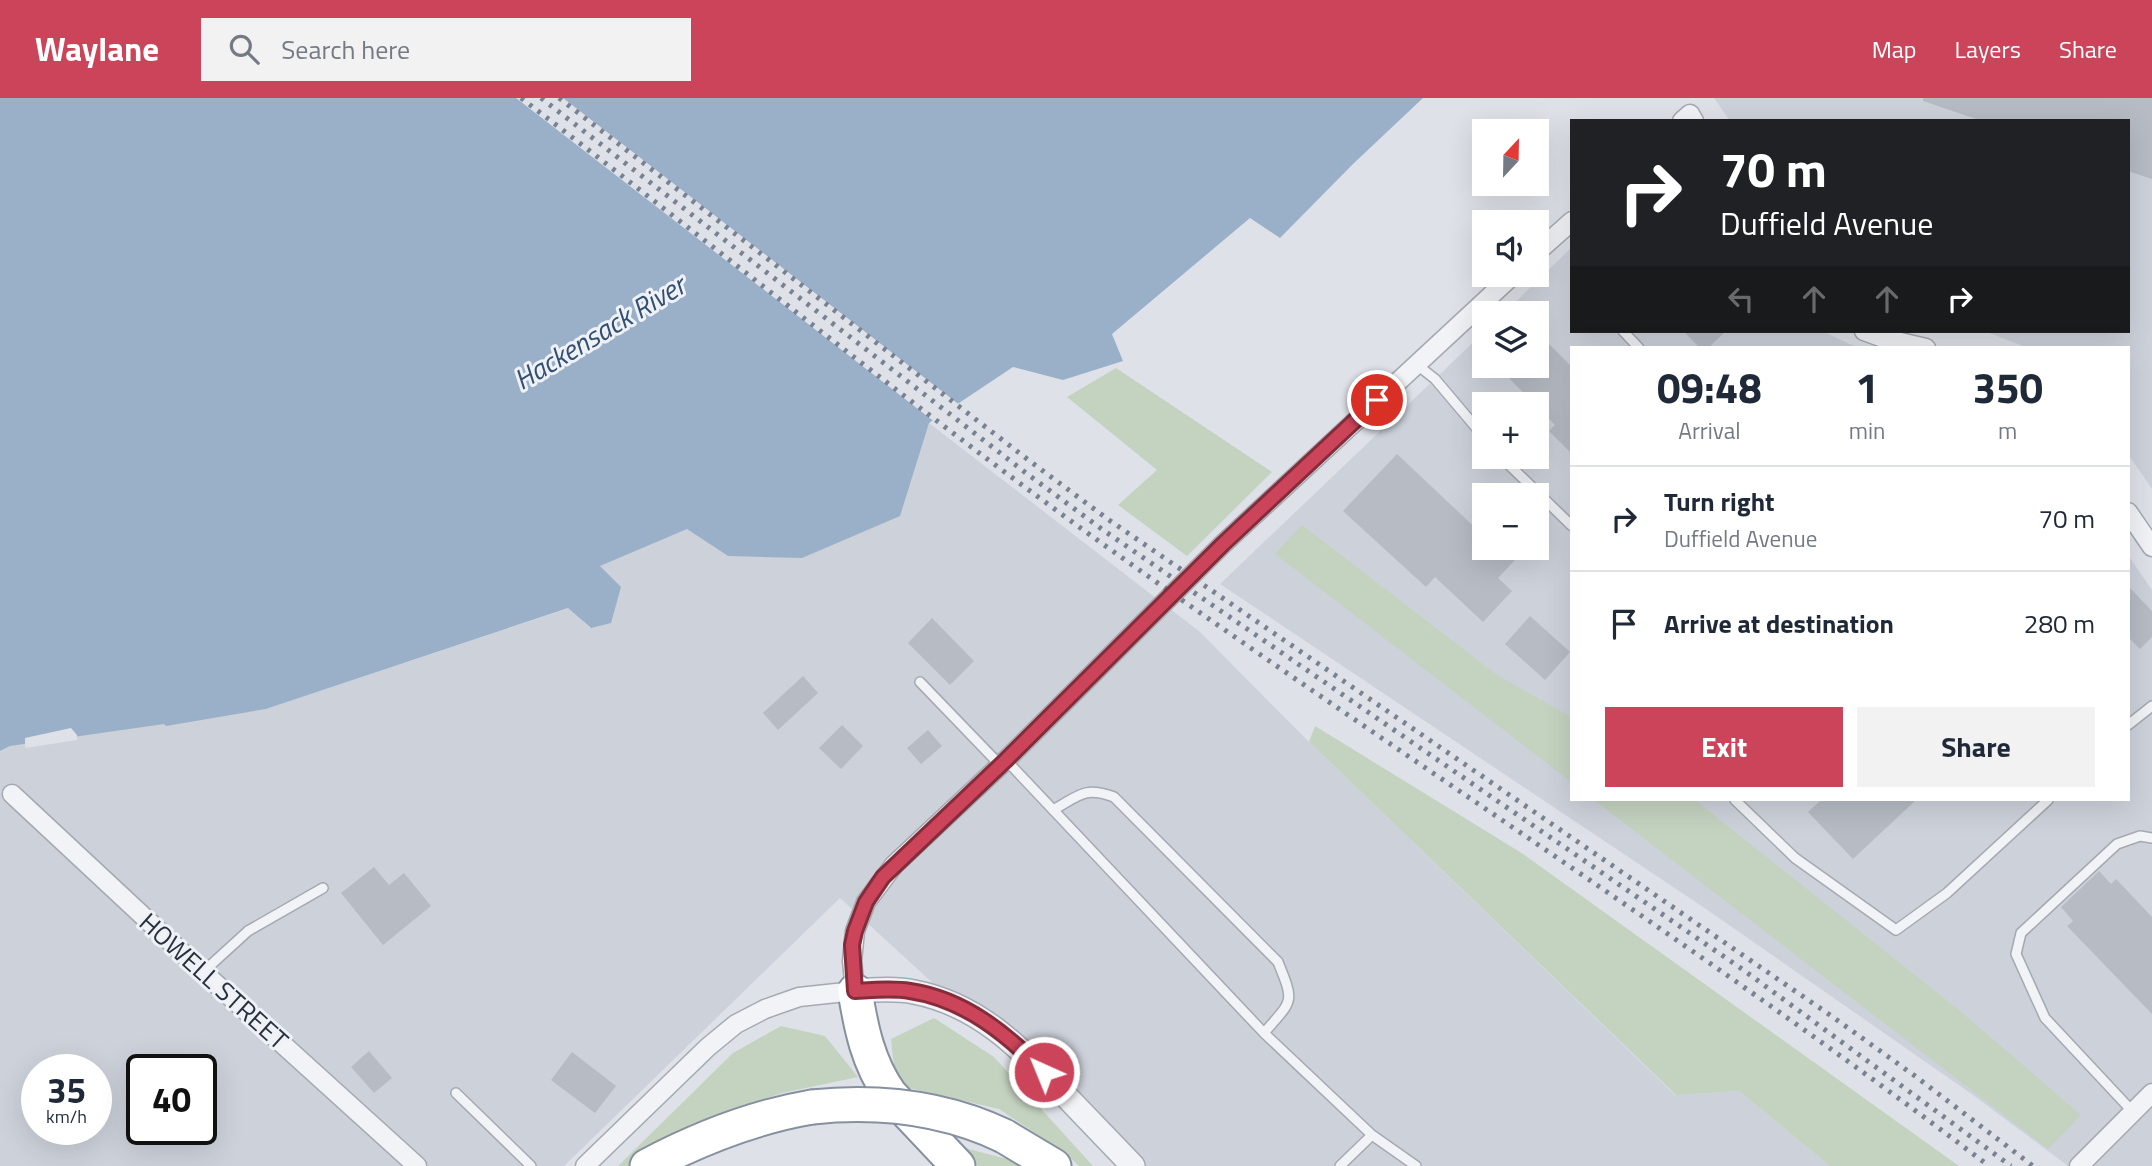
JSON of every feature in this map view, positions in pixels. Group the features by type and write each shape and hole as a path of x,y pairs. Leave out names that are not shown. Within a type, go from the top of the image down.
{"highway":[{"path":"855,991 864,1040 882,1083 958,1166"},
{"path":"647,1166 688,1144 729,1127 812,1107 856,1104 923,1109 958,1117 1004,1136 1054,1166"}],"street":[{"path":"1549,241 1570,223"},
{"path":"855,991 852,945 860,915 873,891 894,865 1003,763 1223,544 1500,287"},
{"path":"1869,333 1917,346"},
{"path":"2130,515 2152,547"},
{"name":"HOWELL STREET","path":"12,794 203,972 418,1166"},
{"path":"585,1166 708,1047 736,1024 765,1009 799,997 895,990 919,993 956,1005 984,1021 1026,1054 1133,1166"},
{"path":"2079,1166 2152,1093"}],"lane":[{"path":"1625,333 1637,346"},
{"path":"1416,363 1435,379 1472,423"},
{"path":"1513,469 1570,524"},
{"path":"920,682 1053,810 1265,1033 1372,1135 1416,1166"},
{"path":"2130,723 2152,706"},
{"path":"1053,810 1095,790 1114,797 1278,962 1290,993 1290,1003 1265,1033"},
{"path":"1740,801 1795,859 1896,930 1947,893 2047,801"},
{"path":"2133,1112 2045,1018 2016,954 2021,933 2117,844 2140,836 2152,838"},
{"path":"203,972 248,931 323,888"},
{"path":"456,1093 531,1166"},
{"path":"1340,1166 1372,1135"}],"shaded area":[{"path":"1714,98 2152,98 2152,489 2130,457 2130,346 2023,346 1989,333 2130,333 2130,119 1729,119"},
{"path":"1570,249 1570,333 1826,333 1854,346 1570,346 1570,801 2130,801 2130,558 2152,590 2152,1166 2068,1166 1973,1095 1706,909 1220,584 1472,343 1472,378 1549,378 1549,301 1516,301 1531,287 1549,287 1549,269"},
{"path":"929,423 1200,632 1309,742 1675,1095 1739,1091 1830,1166 1132,1166 840,898 564,1166 0,1166 0,751 10,746 157,720 167,725 266,709 569,608 590,628 600,566 687,528 728,556"}],"green space":[{"path":"1116,368 1272,472 1187,556 1118,505 1157,470 1067,397"},
{"path":"1302,525 1497,675 1570,716 1570,781 1275,554"},
{"path":"1315,726 1520,852 1959,1166 1830,1166 1739,1091 1676,1095 1309,742"},
{"path":"1595,801 1696,801 1960,1011 2081,1115 2048,1149"},
{"path":"934,1018 994,1057 1093,1166 1079,1166 1065,1153 999,1109 896,1085 891,1039"},
{"path":"781,1026 825,1036 858,1077 782,1093 691,1124 629,1166 618,1166 733,1053"},
{"path":"961,1147 1018,1162 1022,1166 978,1166"}],"water":[{"name":"Hackensack River","path":"0,98 1423,98 1280,238 1250,218 1112,334 1123,361 1063,380 1013,367 929,423 900,516 802,558 728,556 687,529 600,566 621,587 611,623 591,628 568,608 266,709 166,726 164,724 10,746 0,751"}],"pier":[{"path":"516,98 563,98 961,406 936,423"},
{"path":"71,728 77,735 77,740 25,748 25,738"}],"building":[{"path":"1923,98 2152,98 2152,179 2130,172 2130,119 1976,119 1923,101"},
{"path":"1685,333 1724,333 1710,346 1698,346"},
{"path":"1549,344 1570,365 1570,452 1549,431 1555,425 1549,419 1549,392 1523,392 1509,378 1549,378"},
{"path":"1397,454 1472,525 1472,560 1515,560 1498,578 1512,591 1483,622 1435,577 1426,587 1343,511"},
{"path":"2130,588 2152,611 2152,637 2140,649 2130,639"},
{"path":"1530,616 1570,652 1545,680 1505,644"},
{"path":"932,618 974,661 950,685 908,643"},
{"path":"803,676 818,693 778,730 763,713"},
{"path":"842,725 863,746 841,769 819,748"},
{"path":"928,730 942,746 921,764 907,748"},
{"path":"1820,801 1915,801 1853,859 1808,812"},
{"path":"374,867 389,885 404,873 431,906 383,945 341,893"},
{"path":"2099,871 2111,884 2116,879 2152,917 2152,1014 2067,926 2073,921 2061,907"},
{"path":"369,1051 392,1078 374,1093 351,1067"},
{"path":"572,1052 616,1086 595,1113 551,1080"}],"railway":[{"path":"521,98 1020,484 1205,616 1768,1004 1989,1166"},
{"path":"541,98 1103,530 1742,969 2011,1166"},
{"path":"559,98 1109,520 1830,1015 2033,1166"}],"route":[{"path":"1044,1072 999,1030 956,1005 910,991 855,991 852,945 866,902 894,865 1006,760 1223,544 1377,400"}]}
